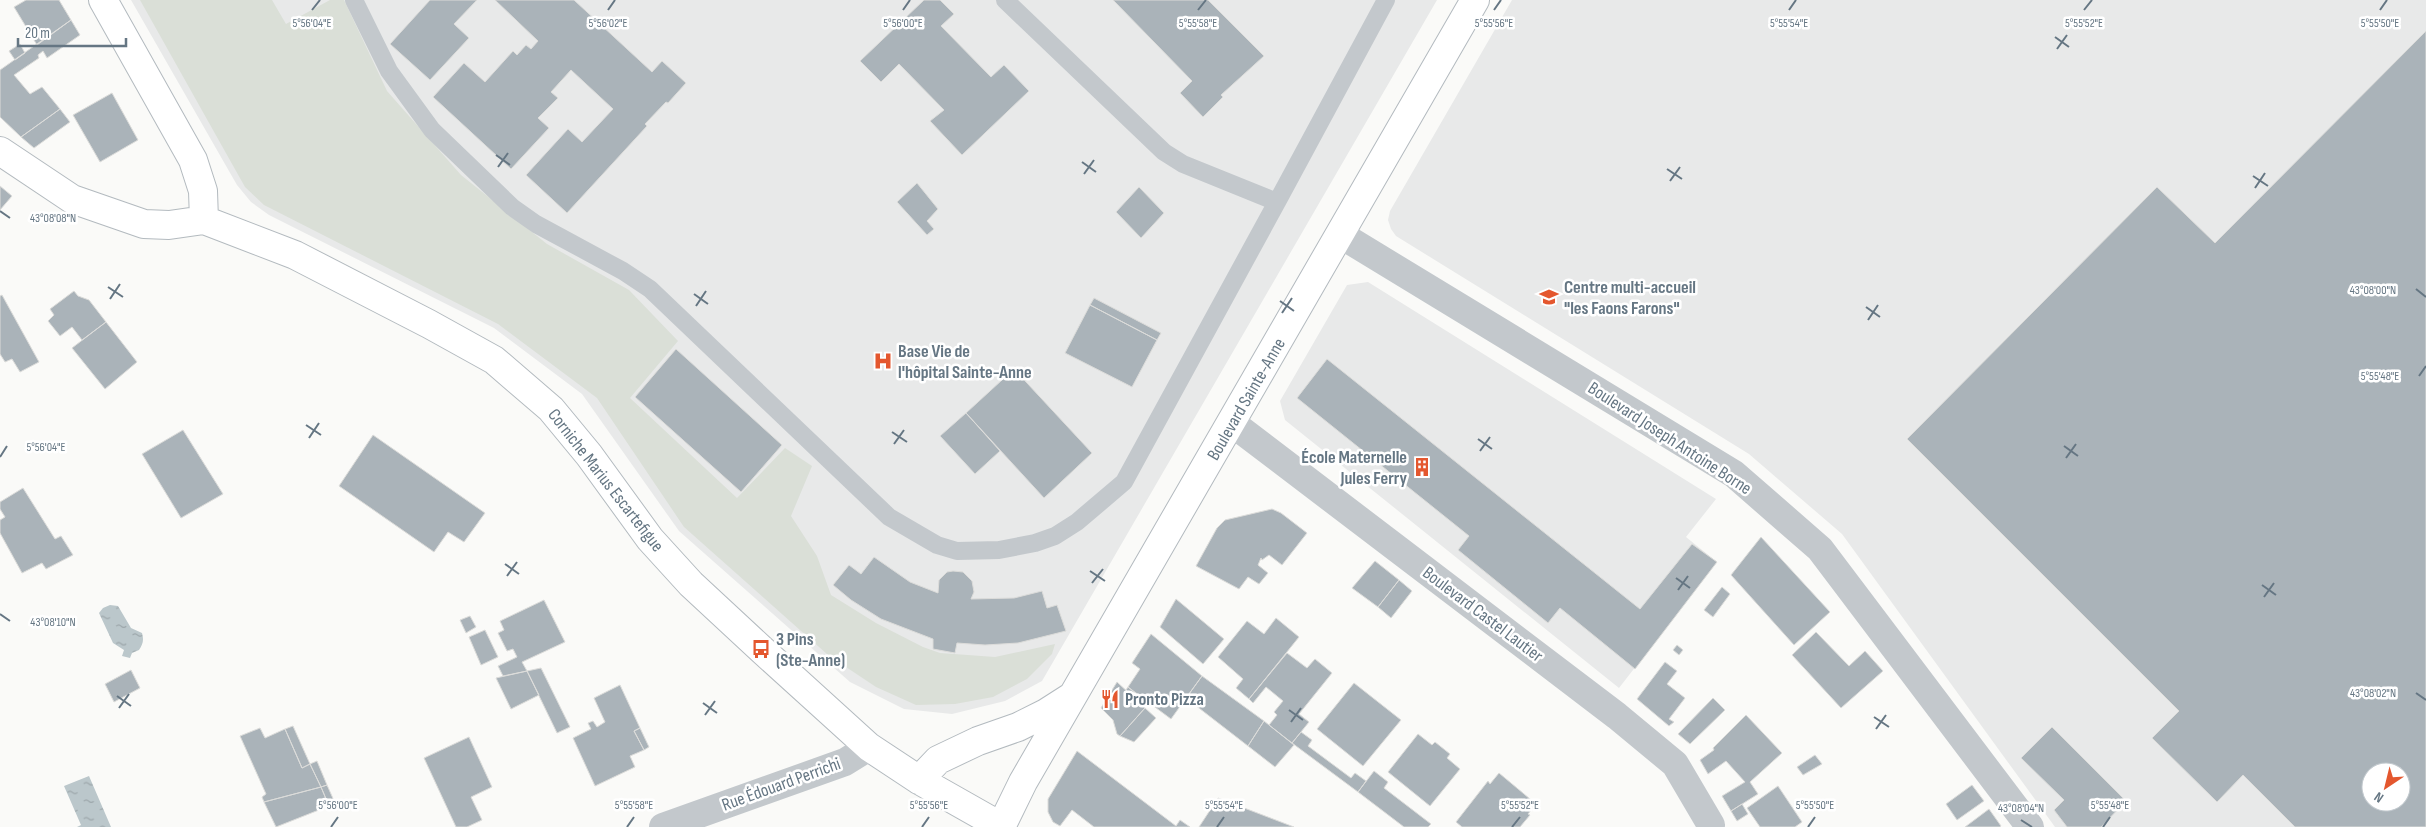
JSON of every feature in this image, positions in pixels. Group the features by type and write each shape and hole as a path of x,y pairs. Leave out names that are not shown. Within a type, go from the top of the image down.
{"street":[{"path":"102,0 193,160 203,191 204,220"},
{"name":"Boulevard Sainte-Anne","path":"1002,827 1023,782 1341,235 1475,0"},
{"name":"Corniche Marius Escartefigue","path":"0,150 72,199 144,224 169,225 204,220 294,255 429,324 494,360 551,409 589,455 650,539 690,584 869,747 919,780 1002,827"},
{"name":"Boulevard Joseph Antoine Borne","path":"1341,235 1734,474 1774,507 1820,549 2030,827"},
{"name":"Boulevard Castel Lautier","path":"1232,423 1610,710 1675,764 1711,825"},
{"name":"Boulevard Sainte-Anne","path":"919,780 938,760 978,741 1018,727 1046,713 1076,693"},
{"name":"Rue Édouard Perrichi","path":"663,827 845,762 869,747"}],"lane":[{"path":"354,0 389,71 410,102 432,130 512,207 554,235 623,271 650,289 889,517 920,537 956,551 975,552 1018,548 1055,536 1078,522 1124,482 1386,0"},
{"path":"1005,0 1164,152 1183,164 1277,202"}],"shaded area":[{"name":"Base Vie de l'hôpital Sainte-Anne","path":"131,0 1437,0 1042,681 1005,701 952,714 904,709 850,682 679,531 582,394 494,328 269,215 251,202 237,185"},
{"path":"140,0 272,0 286,24 330,0 344,0 387,91 461,175 547,244 629,290 678,341 630,398 737,498 785,448 812,466 791,516 817,556 831,595 876,623 923,647 940,653 995,657 1055,644 1052,654 1027,679 993,697 955,704 916,705 876,687 828,655 684,527 597,398 498,324 264,205 245,187"},
{"path":"1512,0 2426,0 2426,827 2055,827 1842,534 1749,454 1396,236 1388,220 1390,211"},
{"name":"École Maternelle Jules Ferry","path":"1368,282 1716,499 1686,537 1717,562 1619,688 1285,420 1280,401 1347,285"}],"water":[{"path":"110,605 118,606 131,628 142,633 143,640 141,646 139,650 132,653 130,658 122,656 124,650 113,643 99,613 103,608"},
{"path":"89,776 111,827 77,827 81,825 64,786"}],"building":[{"path":"26,0 59,0 71,20 37,45 14,7"},
{"path":"430,0 477,0 454,24 469,38 430,80 390,44"},
{"path":"495,0 574,0 652,72 662,61 686,83 645,124 647,126 567,213 526,175 568,129 582,142 613,109 571,70 551,92 558,98 538,118 549,128 511,169 433,97 464,63 485,82 513,51 517,55 526,45 531,49 538,41"},
{"path":"924,0 940,0 954,14 941,26 991,77 1004,65 1029,91 962,155 930,121 944,110 899,64 881,82 860,61"},
{"path":"1113,0 1208,0 1264,56 1221,95 1223,97 1203,117 1180,93 1192,81"},
{"path":"71,20 80,35 47,58 43,51 38,55 39,58 14,75 30,94 42,87 60,109 21,137 0,117 0,70"},
{"path":"2426,31 2426,827 2295,827 2243,775 2217,802 2152,738 2179,711 1907,439 2157,187 2215,243"},
{"path":"20,44 25,53 15,60 9,51"},
{"path":"112,93 138,140 100,162 73,115"},
{"path":"60,109 70,122 34,148 21,137"},
{"path":"917,183 938,209 927,221 934,229 927,235 897,202"},
{"path":"0,186 12,196 0,210"},
{"path":"1139,187 1164,213 1141,238 1116,212"},
{"path":"74,291 78,296 89,300 106,322 82,340 72,327 60,336 48,321 54,315 50,309"},
{"path":"2,295 39,362 20,372 12,359 5,362 0,354 0,296"},
{"path":"1094,298 1161,333 1157,340 1090,305"},
{"path":"1090,305 1157,340 1132,387 1065,353"},
{"path":"106,322 137,362 105,389 72,348"},
{"path":"676,349 782,445 741,492 635,397"},
{"name":"École Maternelle Jules Ferry","path":"1327,359 1640,609 1692,544 1717,562 1635,669 1560,608 1548,623 1458,550 1469,536 1297,398"},
{"path":"1014,369 1092,453 1044,498 966,413"},
{"path":"966,413 1000,451 975,474 940,436"},
{"path":"183,430 223,494 181,518 142,454"},
{"path":"373,435 485,513 464,542 448,532 434,552 339,486"},
{"path":"23,488 55,539 61,536 73,555 46,569 42,563 22,573 0,533 0,520 5,517 0,509 0,502"},
{"path":"1272,509 1281,513 1307,533 1282,565 1269,555 1262,560 1261,558 1258,565 1268,573 1259,584 1248,577 1239,589 1196,566 1217,528 1225,520"},
{"path":"1761,537 1830,612 1794,645 1731,575"},
{"path":"874,557 910,582 938,593 939,580 947,572 953,571 963,572 972,581 974,592 971,599 1014,598 1042,591 1047,608 1057,605 1066,631 1018,643 985,645 957,643 955,653 933,649 933,639 881,619 851,600 833,585 849,565 861,574"},
{"path":"1375,561 1399,580 1378,607 1352,588"},
{"path":"1399,580 1412,591 1391,618 1378,607"},
{"path":"1722,587 1730,594 1713,617 1704,610"},
{"path":"1176,599 1224,639 1203,664 1160,627"},
{"path":"544,600 565,642 522,662 527,671 503,676 498,666 517,657 513,649 507,651 498,633 504,630 500,621"},
{"path":"470,616 476,627 466,633 460,620"},
{"path":"1276,618 1299,637 1249,699 1236,688 1243,679 1218,657 1247,621 1264,634"},
{"path":"485,630 498,657 481,665 469,637"},
{"path":"1816,632 1849,666 1865,651 1883,671 1841,708 1792,655"},
{"path":"1151,634 1202,676 1171,719 1128,687 1140,669 1132,663"},
{"path":"1677,645 1683,650 1679,655 1673,650"},
{"path":"1287,653 1307,668 1315,659 1332,673 1299,714 1309,722 1292,743 1269,725 1277,715 1274,712 1283,701 1266,687 1253,703 1249,699"},
{"path":"1665,662 1677,671 1667,684 1685,698 1669,719 1674,722 1669,726 1637,699"},
{"path":"541,668 570,727 557,733 527,671"},
{"path":"131,670 140,688 114,702 105,684"},
{"path":"527,671 539,695 511,709 496,678"},
{"path":"1202,676 1264,721 1248,746 1186,698"},
{"path":"1117,682 1145,708 1120,736 1117,734 1113,720 1101,708"},
{"path":"1354,683 1401,720 1363,766 1317,729"},
{"path":"620,685 640,728 634,731 644,750 630,756 635,767 595,786 573,738 591,729 588,723 593,721 597,727 605,722 594,698"},
{"path":"1128,687 1134,692 1132,696 1126,690"},
{"path":"1713,698 1725,710 1690,744 1678,734"},
{"path":"1145,708 1156,718 1134,742 1120,736"},
{"path":"1746,715 1782,753 1750,782 1758,794 1731,811 1722,796 1745,782 1726,761 1708,774 1700,760 1714,750 1713,748"},
{"path":"1264,721 1294,745 1275,767 1248,746"},
{"path":"293,726 310,764 302,768 285,729"},
{"path":"2052,727 2126,801 2101,827 2067,827 2054,810 2064,800 2021,758"},
{"path":"260,728 265,738 285,729 302,768 310,764 321,787 264,802 262,797 266,794 240,736"},
{"path":"640,728 649,747 644,750 634,731"},
{"path":"1301,732 1312,740 1308,746 1351,778 1355,773 1366,781 1358,792 1292,743"},
{"path":"1418,734 1432,745 1435,742 1450,754 1447,758 1460,769 1430,806 1388,772"},
{"path":"469,737 492,787 471,797 482,820 467,827 456,827 424,758"},
{"path":"1077,751 1176,826 1180,820 1190,827 1094,827 1072,810 1060,826 1053,822 1048,812 1048,799"},
{"path":"1815,755 1822,764 1803,775 1797,767"},
{"path":"317,761 327,785 321,787 310,764"},
{"path":"1374,771 1388,782 1384,788 1431,824 1428,827 1404,827 1358,792"},
{"path":"1499,773 1536,804 1528,814 1530,815 1520,827 1462,827 1456,822 1488,781 1490,784"},
{"path":"327,785 335,803 329,806 321,787"},
{"path":"1972,785 1984,801 1957,820 1946,804"},
{"path":"1778,786 1802,822 1795,827 1760,827 1747,808"},
{"path":"321,787 329,806 276,827 264,802"},
{"path":"1218,798 1294,827 1199,827"},
{"path":"1742,804 1748,814 1737,821 1731,811"},
{"path":"1989,809 2000,827 1965,827"}],"place":[{"name":"Centre multi-accueil \"les Faons Farons\"","path":"1549,297"},
{"name":"Base Vie de l'hôpital Sainte-Anne","path":"883,361"},
{"name":"École Maternelle Jules Ferry","path":"1422,467"},
{"name":"3 Pins (Ste-Anne)","path":"761,649"},
{"name":"Pronto Pizza","path":"1110,699"}]}
